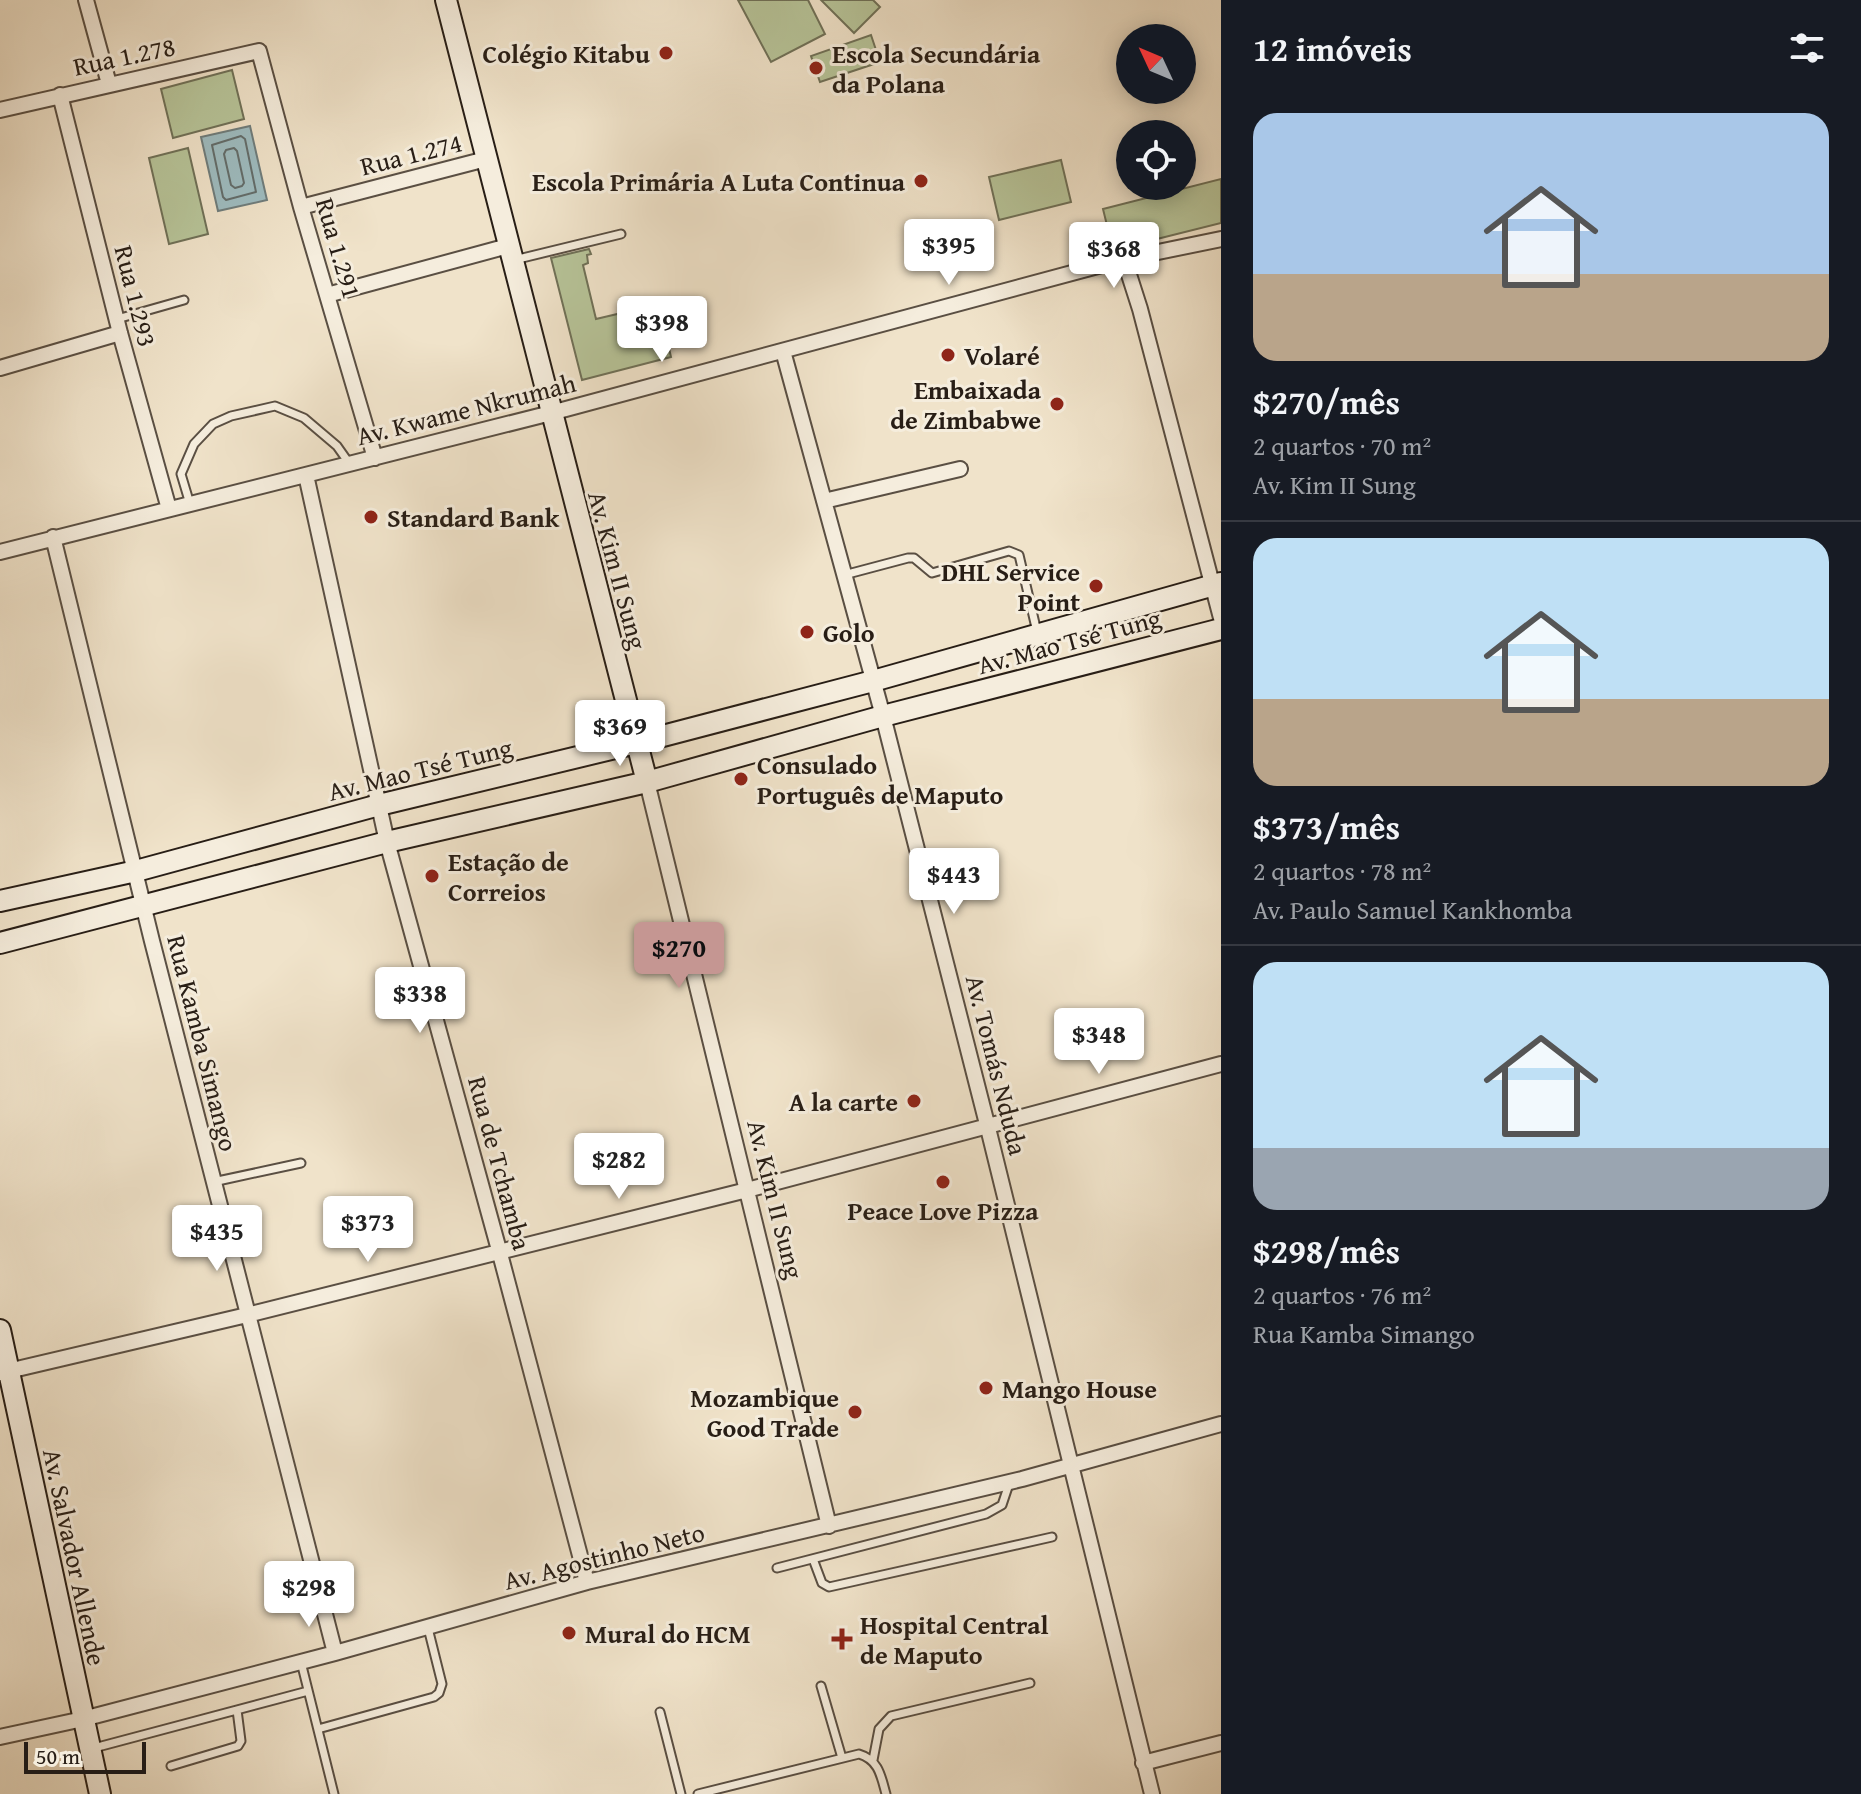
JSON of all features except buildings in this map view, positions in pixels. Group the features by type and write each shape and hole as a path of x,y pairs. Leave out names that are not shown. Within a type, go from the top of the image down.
{"main road":[{"name":"Av. Kim II Sung","path":"446,0 647,782"},
{"name":"Av. Mao Tsé Tung","path":"0,901 136,871 379,805 636,743 873,681 1217,584"},
{"name":"Av. Mao Tsé Tung","path":"0,943 387,842 647,782 883,716 1221,629"},
{"name":"Av. Salvador Allende","path":"0,1330 5,1372 100,1794"}],"street":[{"path":"86,0 109,84"},
{"name":"Rua 1.278","path":"0,110 259,51"},
{"name":"Rua 1.291","path":"259,51 375,458"},
{"name":"Rua 1.293","path":"60,95 169,509"},
{"name":"Rua 1.274","path":"301,207 486,159"},
{"name":"Av. Kwame Nkrumah","path":"0,552 551,413 1124,259 1221,239"},
{"path":"327,295 510,254"},
{"path":"1124,259 1217,584 1221,618"},
{"path":"0,368 119,326"},
{"name":"Av. Tomás Nduda","path":"783,351 883,716 1152,1794"},
{"path":"824,501 960,469"},
{"name":"Rua de Tchamba","path":"306,475 387,842 587,1582"},
{"name":"Rua Kamba Simango","path":"53,537 213,1182 335,1653"},
{"name":"Av. Kim II Sung","path":"647,782 829,1526"},
{"path":"5,1372 747,1190 1221,1064"},
{"name":"Av. Agostinho Neto","path":"0,1737 83,1719 335,1653 587,1582 1009,1482 1221,1424"},
{"path":"1143,1763 1221,1743"}],"lane":[{"path":"510,254 621,234"},
{"path":"119,326 184,300"},
{"path":"190,504 181,474 194,444 213,424 231,416 275,406 304,418 325,435 349,463"},
{"path":"844,575 908,558 914,558 932,573 1016,551 1038,634"},
{"path":"213,1182 301,1163"},
{"path":"777,1568 996,1510 1006,1498 1009,1482"},
{"path":"813,1559 822,1583 829,1587 1052,1537"},
{"path":"318,1729 434,1697 439,1693 442,1684 427,1627"},
{"path":"300,1660 334,1794"},
{"path":"873,1760 879,1729 891,1716 1030,1683"},
{"path":"821,1686 842,1758"},
{"path":"90,1749 308,1691"},
{"path":"171,1766 238,1746 241,1741 237,1710"},
{"path":"660,1712 681,1794"},
{"path":"698,1794 859,1754 873,1760 880,1771 886,1794"}],"green space":[{"path":"738,0 808,0 825,34 771,62"},
{"path":"821,0 873,0 880,7 854,33"},
{"path":"871,35 880,62 820,82 811,56"},
{"path":"232,70 244,119 173,138 161,89"},
{"path":"188,148 208,234 169,244 149,158"},
{"path":"1061,160 1071,202 999,220 989,177"},
{"path":"1221,179 1221,223 1113,250 1103,209 1138,200 1196,200 1196,185"},
{"path":"589,249 588,263 583,265 596,319 647,307 652,324 663,322 671,357 582,380 551,258"}],"water":[{"path":"250,126 267,200 218,211 201,137"}],"place":[{"name":"Colégio Kitabu","path":"666,53"},
{"name":"Escola Secundária da Polana","path":"816,68"},
{"name":"Escola Primária A Luta Continua","path":"921,181"},
{"name":"Volaré","path":"948,355"},
{"name":"Embaixada de Zimbabwe","path":"1057,404"},
{"name":"Standard Bank","path":"371,517"},
{"name":"DHL Service Point","path":"1096,586"},
{"name":"Golo","path":"807,632"},
{"name":"Consulado Português de Maputo","path":"741,779"},
{"name":"Estação de Correios","path":"432,876"},
{"name":"A la carte","path":"914,1101"},
{"name":"Peace Love Pizza","path":"943,1182"},
{"name":"Mango House","path":"986,1388"},
{"name":"Mozambique Good Trade","path":"855,1412"},
{"name":"Mural do HCM","path":"569,1633"},
{"name":"Hospital Central de Maputo","path":"842,1639"}]}
